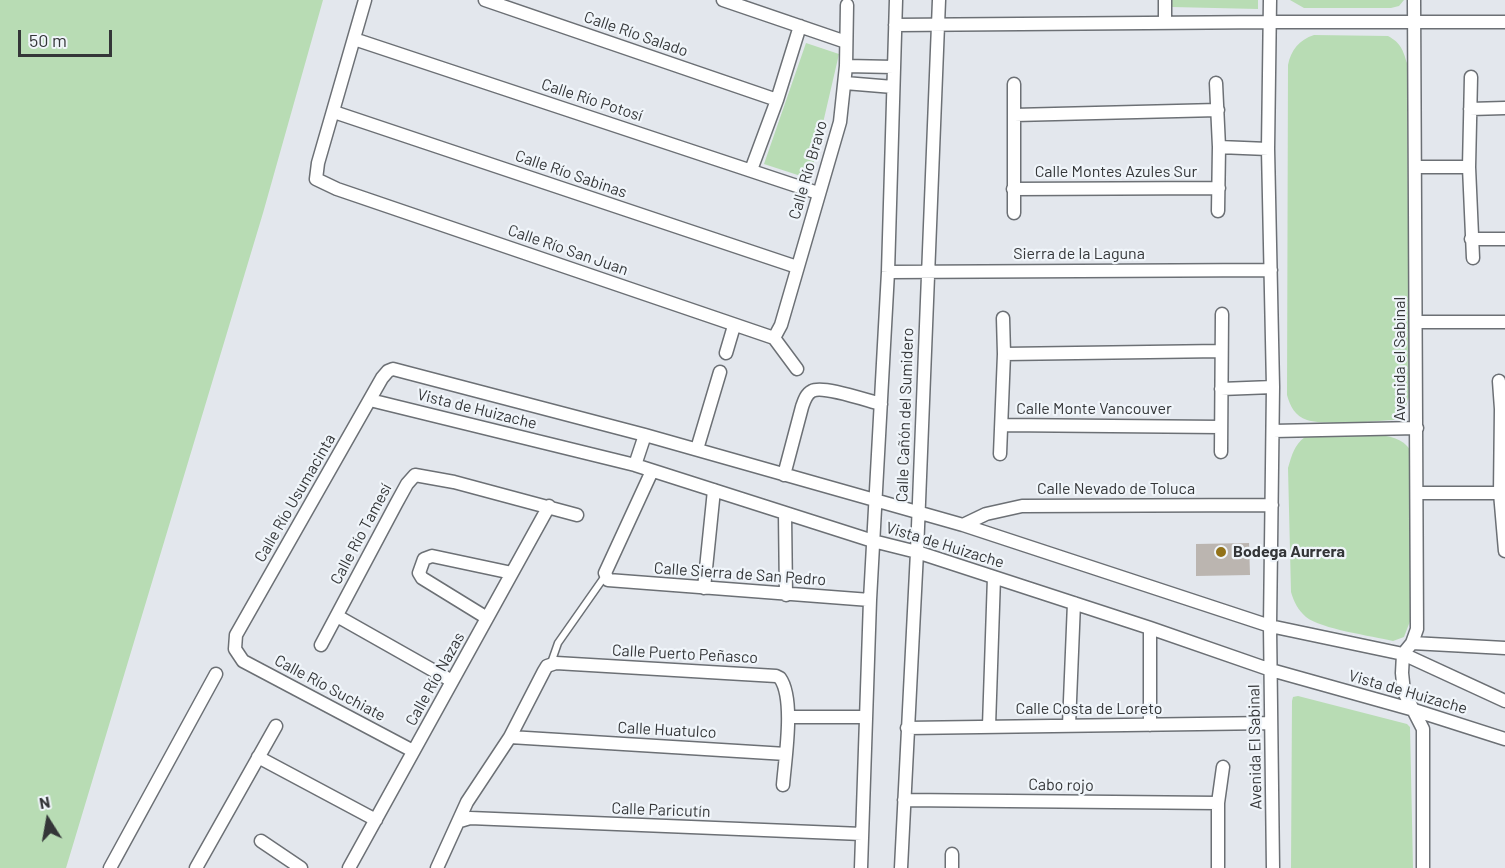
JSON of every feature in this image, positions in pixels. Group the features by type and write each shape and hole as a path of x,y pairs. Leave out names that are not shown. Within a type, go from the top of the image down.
{"street":[{"path":"334,112 365,0"},
{"name":"Calle Río Salado","path":"485,0 777,100"},
{"path":"723,0 846,42"},
{"name":"Calle Cañón del Sumidero","path":"861,868 870,600 888,272 896,0"},
{"name":"Calle Cañón del Sumidero","path":"901,868 917,552 939,0"},
{"path":"1165,0 1165,23"},
{"path":"1270,0 1268,149 1273,387 1270,627"},
{"name":"Avenida el Sabinal","path":"1403,654 1412,643 1417,629 1414,0"},
{"name":"Calle Río Bravo","path":"774,338 781,325 840,122 845,83 847,5"},
{"path":"895,25 1505,22"},
{"path":"752,170 800,26"},
{"name":"Calle Río Potosí","path":"354,39 818,193"},
{"path":"846,66 894,67"},
{"path":"1471,77 1469,167 1473,258"},
{"path":"845,83 893,87"},
{"path":"1216,83 1219,147 1218,211"},
{"path":"1014,84 1014,213"},
{"path":"1470,109 1505,108"},
{"path":"1014,115 1218,110"},
{"name":"Calle Río San Juan","path":"334,112 318,163 316,180 774,338"},
{"name":"Calle Río Sabinas","path":"334,112 797,267"},
{"path":"1219,147 1268,149"},
{"path":"1416,167 1469,167"},
{"name":"Calle Montes Azules Sur","path":"1013,189 1219,188"},
{"path":"1471,239 1505,239"},
{"name":"Sierra de la Laguna","path":"888,272 1271,270"},
{"path":"1221,452 1222,315"},
{"name":"Calle Monte Vancouver","path":"1003,318 1002,425 1221,427"},
{"path":"1416,322 1505,322"},
{"path":"726,353 735,326"},
{"path":"774,338 797,369"},
{"path":"1004,354 1221,351"},
{"name":"Vista de Huizache","path":"393,369 697,449 963,525 1270,627 1403,654 1505,701"},
{"name":"Calle Río Usumacinta","path":"235,649 236,635 385,374 393,369"},
{"path":"697,449 720,372"},
{"path":"1499,381 1503,410 1502,493 1505,550"},
{"path":"1221,389 1273,387"},
{"path":"784,475 806,396 817,390 826,390 881,404"},
{"name":"Vista de Huizache","path":"370,400 635,465 785,514 917,552 1271,670 1505,738"},
{"path":"1000,454 1002,425"},
{"path":"1273,431 1417,428"},
{"path":"635,465 645,435"},
{"path":"606,578 652,471"},
{"name":"Calle Río Tamesí","path":"337,616 396,504 415,475 443,479 549,506"},
{"path":"704,588 714,490"},
{"path":"1417,493 1502,493"},
{"name":"Calle Nevado de Toluca","path":"963,525 986,514 1022,506 1272,505"},
{"path":"549,506 577,515"},
{"name":"Calle Río Nazas","path":"349,868 549,506"},
{"path":"785,514 786,595"},
{"path":"487,618 422,578 420,573 424,559 432,556 512,573"},
{"path":"989,726 994,577"},
{"name":"Calle Sierra de San Pedro","path":"606,578 611,582 870,600"},
{"path":"1069,725 1074,603"},
{"path":"321,645 337,616 453,681"},
{"name":"Avenida El Sabinal","path":"1270,627 1274,868"},
{"path":"1150,628 1150,725"},
{"path":"1412,643 1505,648"},
{"name":"Calle Río Suchiate","path":"235,649 243,661 414,751"},
{"path":"1403,654 1404,692 1423,729 1423,868"},
{"path":"438,868 467,802 510,737 549,665"},
{"name":"Calle Puerto Peñasco","path":"549,665 776,676 780,678 785,688 789,717"},
{"path":"110,868 216,674"},
{"path":"783,785 789,717 865,717"},
{"name":"Calle Costa de Loreto","path":"907,728 1271,723"},
{"path":"196,868 276,726"},
{"name":"Calle Huatulco","path":"510,737 786,754"},
{"path":"258,757 376,820"},
{"path":"1218,868 1218,803 1223,767"},
{"name":"Cabo rojo","path":"904,800 1218,803"},
{"name":"Calle Paricutín","path":"460,821 470,818 862,834"},
{"path":"261,841 301,868"},
{"path":"952,854 952,868"}],"lane":[{"path":"549,665 558,643 606,578"}],"green space":[{"path":"0,0 323,0 263,213 66,868 0,868"},
{"path":"1172,0 1258,0 1258,9 1172,7"},
{"path":"1290,0 1404,0 1399,6 1391,8 1304,8"},
{"path":"1314,35 1388,36 1401,47 1407,63 1409,397 1405,409 1394,420 1315,422 1299,416 1287,395 1288,65 1296,46"},
{"path":"806,43 839,54 810,179 764,164"},
{"path":"1377,435 1397,439 1406,444 1412,453 1412,616 1404,637 1393,641 1335,629 1313,621 1301,612 1291,592 1288,468 1296,447 1305,437"},
{"path":"1298,696 1407,724 1410,727 1413,868 1291,868 1292,701 1293,697"}],"building":[{"path":"1249,543 1250,575 1196,576 1196,544"}],"place":[{"name":"Bodega Aurrera","path":"1221,552"}]}
